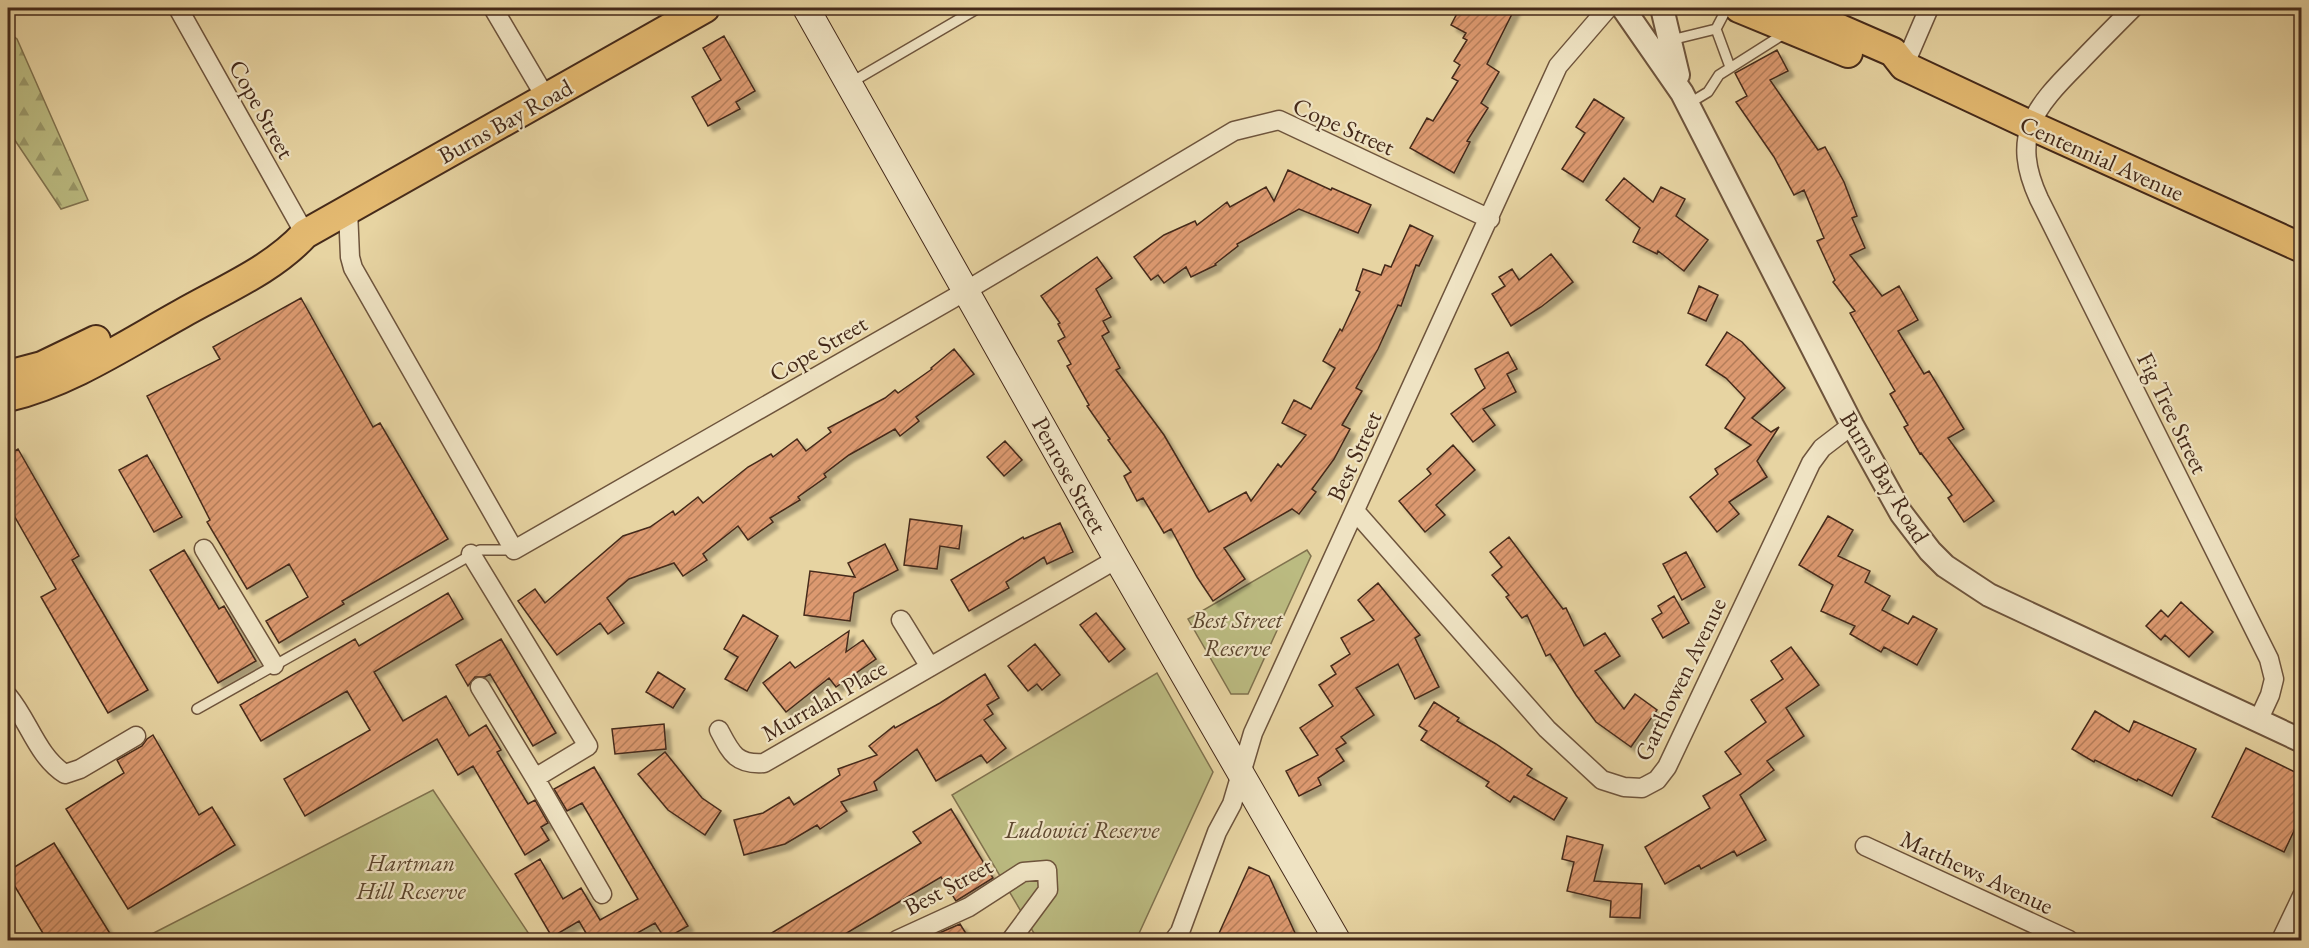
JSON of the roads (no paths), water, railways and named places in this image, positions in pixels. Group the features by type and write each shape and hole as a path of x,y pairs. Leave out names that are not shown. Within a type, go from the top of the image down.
{"main road":[{"name":"Burns Bay Road","path":"8,397 55,382 95,361 288,253 305,234 705,8"},
{"name":"Penrose Street","path":"806,8 1117,559 1337,940"},
{"name":"Centennial Avenue","path":"1739,8 1792,19 1887,69 1904,66 2301,248"},
{"name":"Burns Bay Road","path":"8,375 42,366 76,350 161,305 280,236 305,234"}],"street":[{"name":"Cope Street","path":"178,8 305,234"},
{"path":"493,8 546,98"},
{"name":"Best Street","path":"1174,940 1180,932 1217,832 1232,804 1252,733 1490,219 1558,66 1608,8"},
{"name":"Burns Bay Road","path":"1623,8 1685,99 1852,424 1901,513 1914,532 1945,566 1989,595 2301,741"},
{"name":"Burns Bay Road","path":"1662,8 1685,99"},
{"path":"1904,66 1929,8"},
{"path":"2030,125 2045,99 2133,8"},
{"name":"Cope Street","path":"514,550 967,290 1234,131 1279,120 1490,219"},
{"name":"Fig Tree Street","path":"2030,125 2026,148 2031,180 2269,659 2274,679 2270,695 2258,721"},
{"path":"348,210 350,257 353,268 514,550"},
{"name":"Garthowen Avenue","path":"1355,512 1547,729 1602,780 1624,787 1642,788 1657,780 1667,767 1811,463 1822,448 1852,424"},
{"path":"204,549 274,665"},
{"path":"471,554 588,746 535,778"},
{"name":"Murralah Place","path":"719,730 738,760 751,764 764,763 1117,559"},
{"path":"901,620 930,667"},
{"path":"480,687 602,894"},
{"path":"8,696 43,753 54,767 65,774 80,769 136,736"},
{"name":"Matthews Avenue","path":"1865,846 2069,940"},
{"name":"Best Street","path":"897,940 969,907 1023,872 1047,870 1048,890 1011,940"},
{"path":"2281,940 2301,896"}],"lane":[{"path":"1727,8 1716,29 1730,67"},
{"path":"850,83 975,10"},
{"path":"1685,99 1707,92 1719,75 1792,19"},
{"path":"1669,41 1716,29"},
{"path":"197,709 471,554 480,550 514,550"}],"park label":[{"name":"Best Street Reserve","path":"1237,633"},
{"name":"Ludowici Reserve","path":"1082,829"},
{"name":"Hartman Hill Reserve","path":"411,876"}]}
